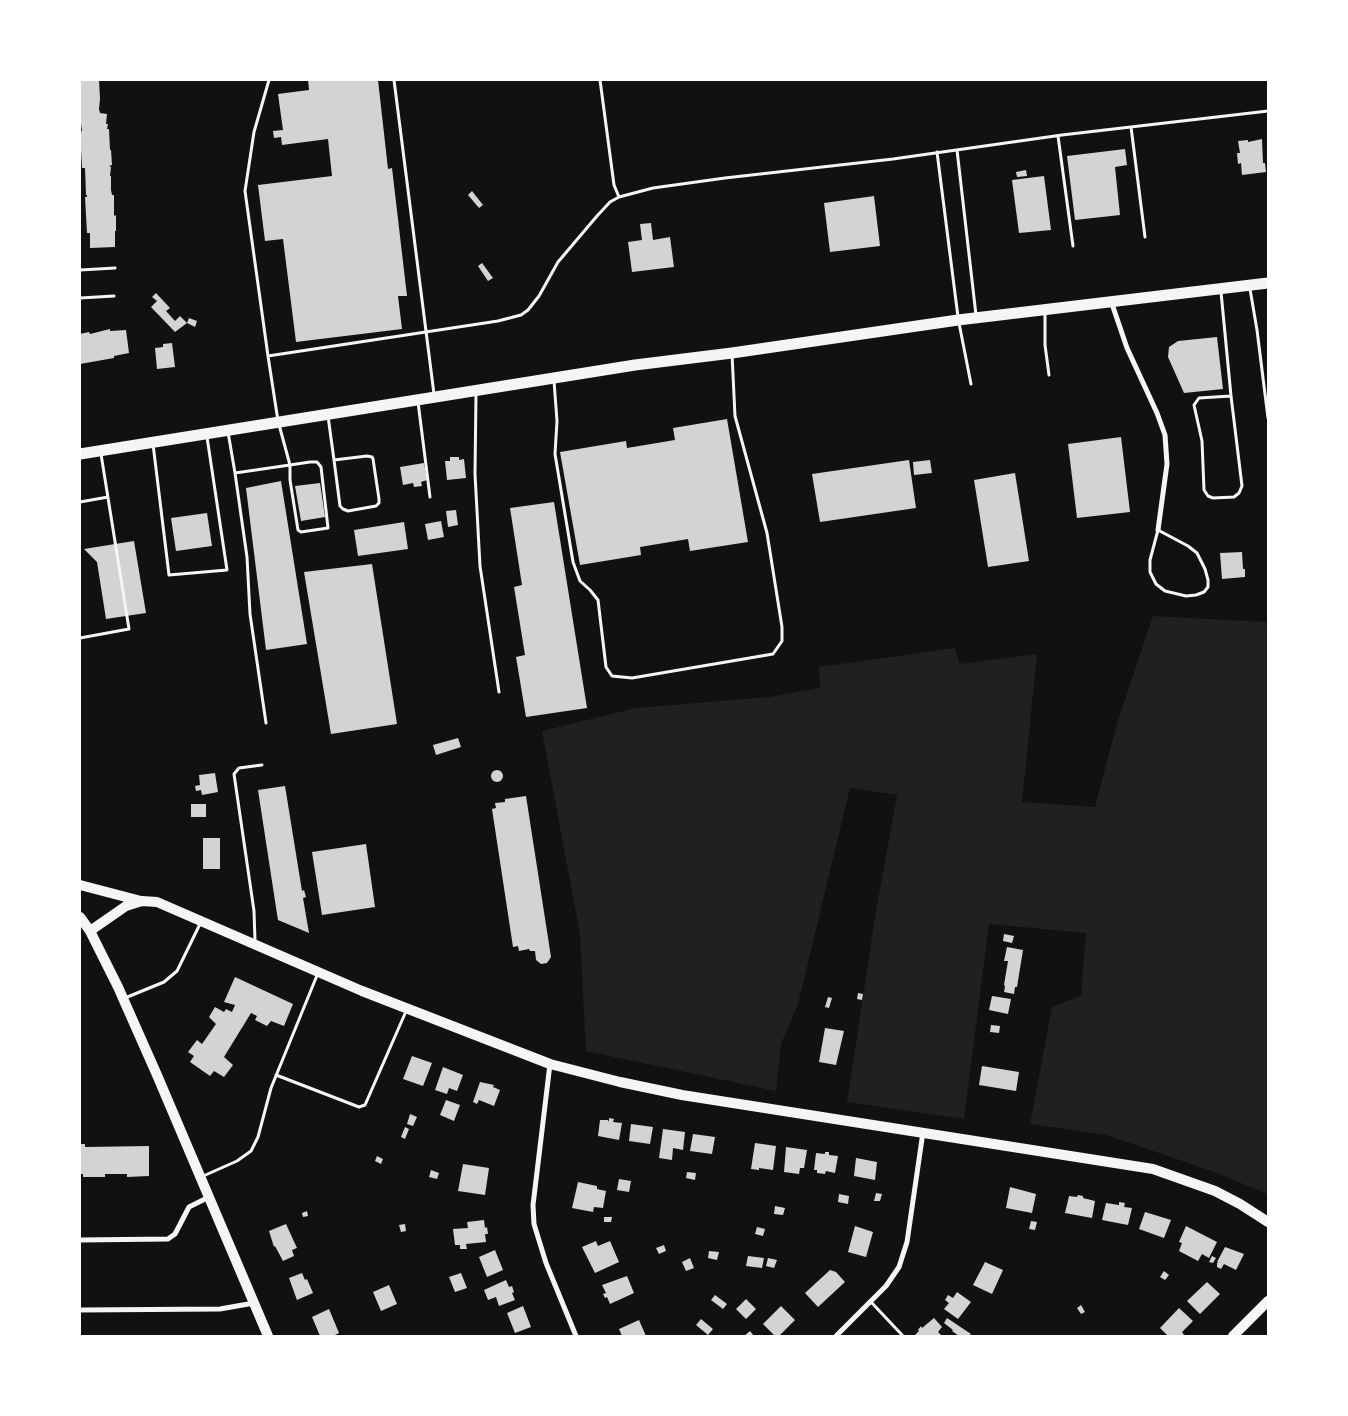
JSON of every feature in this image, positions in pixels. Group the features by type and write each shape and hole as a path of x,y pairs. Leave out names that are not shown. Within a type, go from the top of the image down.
{"main road":[{"path":"80,454 635,365 958,320 1268,283"},
{"path":"80,885 142,901 157,902 318,973 550,1064 620,1082 682,1095 1153,1169 1215,1191 1268,1222"},
{"path":"90,931 126,906 142,901"},
{"path":"80,917 90,931 123,999 268,1336"},
{"path":"1233,1336 1268,1301"}],"street":[{"path":"1111,301 1127,348 1154,406 1167,444 1166,469 1158,530"},
{"path":"550,1064 535,1189 534,1224 546,1263 576,1336"},
{"path":"836,1336 871,1302 894,1276 903,1257 907,1242 923,1132"},
{"path":"80,1240 165,1240 175,1234 189,1207 209,1197"},
{"path":"80,1310 220,1309 254,1303"}],"lane":[{"path":"235,472 290,464 317,462 321,467 328,528 300,532 298,530 290,480 290,464 278,421 245,191 254,132 269,80"},
{"path":"394,80 434,397"},
{"path":"600,80 614,185 619,197"},
{"path":"268,356 498,321 521,315 528,310 539,296 558,262 610,202 619,197 653,188 1268,111"},
{"path":"1131,127 1145,237"},
{"path":"1058,136 1073,246"},
{"path":"957,150 976,318"},
{"path":"938,152 958,320 971,384"},
{"path":"80,270 115,268"},
{"path":"1250,286 1268,418"},
{"path":"1220,289 1242,486 1234,497 1213,498 1208,496 1204,490 1202,441 1194,405 1199,398 1231,396"},
{"path":"80,298 114,296"},
{"path":"1045,310 1049,375"},
{"path":"553,378 557,421 555,454 573,562 580,581 598,600 606,667 612,676 632,678 773,654 782,641 782,627 767,533 735,416 732,353"},
{"path":"476,390 475,474 480,566 498,692"},
{"path":"418,399 430,497"},
{"path":"328,413 334,460 340,506 348,510 376,506 379,503 379,499 374,459 367,456 334,460"},
{"path":"227,429 247,558 250,614 266,723"},
{"path":"152,441 169,575 227,570 207,433"},
{"path":"80,638 129,628 100,450"},
{"path":"80,502 108,497"},
{"path":"1158,530 1197,553 1208,580 1208,587 1204,592 1196,596 1186,596 1165,591 1156,584 1150,572 1150,560 1158,530"},
{"path":"255,944 254,911 234,774 239,768 262,765"},
{"path":"123,999 164,982 177,972 201,921"},
{"path":"200,1178 237,1161 251,1151 258,1137 271,1088 318,973"},
{"path":"276,1075 359,1107 365,1105 408,1009"},
{"path":"871,1302 903,1336"}],"shaded area":[{"path":"1153,616 1266,622 1268,640 1268,1194 1209,1170 1106,1135 1030,1124 1052,1007 1081,996 1086,933 989,924 964,1119 847,1102 875,917 897,795 850,788 798,1004 781,1044 776,1091 586,1051 580,934 542,731 636,708 769,697 820,688 819,667 955,648 960,664 1037,654 1022,802 1095,807 1117,724"}],"building":[{"path":"80,80 99,80 99,109 100,113 107,114 106,124 108,124 107,129 109,129 112,165 109,166 111,167 111,190 112,195 114,195 114,216 116,215 115,247 90,248 90,233 87,233 85,168 82,168"},
{"path":"308,80 378,80 388,169 392,168 407,296 398,296 402,329 296,342 283,239 265,241 258,185 332,176 328,139 282,145 281,137 274,138 273,131 283,130 278,94 309,90"},
{"path":"1262,139 1263,163 1265,163 1266,172 1242,175 1241,163 1238,164 1237,153 1240,153 1238,141 1248,140 1248,142"},
{"path":"1125,149 1127,165 1115,167 1120,215 1075,220 1067,156"},
{"path":"1026,170 1027,176 1017,177 1016,172"},
{"path":"1044,176 1051,230 1019,233 1012,180"},
{"path":"472,191 483,205 479,208 468,195"},
{"path":"874,196 880,246 830,252 824,203"},
{"path":"651,223 653,240 670,237 674,267 632,272 628,242 642,240 640,224"},
{"path":"482,263 493,278 488,281 478,266"},
{"path":"156,293 170,308 166,311 175,321 180,316 187,323 175,332 151,307 157,301 152,297"},
{"path":"189,318 197,321 195,327 187,323"},
{"path":"110,329 110,331 126,330 129,353 114,356 114,358 80,364 80,334 89,332 90,334"},
{"path":"1217,337 1223,389 1184,393 1168,357 1169,347 1178,341"},
{"path":"172,343 175,367 157,369 155,348 163,347 163,344"},
{"path":"727,419 748,542 690,551 688,539 640,547 641,555 580,565 560,452 626,441 627,448 675,440 673,428"},
{"path":"1121,437 1130,512 1077,518 1068,444"},
{"path":"450,457 459,457 459,460 464,459 466,478 447,480 445,461 450,461"},
{"path":"909,460 916,508 820,522 812,474"},
{"path":"930,460 932,473 914,475 913,462"},
{"path":"424,463 427,480 421,482 422,486 414,487 413,483 403,485 400,467"},
{"path":"1015,473 1029,561 988,567 974,480"},
{"path":"281,481 307,644 266,650 246,488"},
{"path":"320,483 325,517 301,521 295,486"},
{"path":"554,502 587,708 526,717 516,657 525,655 514,587 522,585 510,508"},
{"path":"456,510 458,525 448,527 446,511"},
{"path":"207,513 212,546 176,551 171,518"},
{"path":"441,521 444,537 428,540 425,524"},
{"path":"404,522 408,549 358,556 354,530"},
{"path":"134,541 146,613 106,619 97,562 84,549"},
{"path":"1242,552 1245,577 1222,579 1220,553"},
{"path":"372,564 397,724 331,734 304,572"},
{"path":"458,738 461,747 436,755 433,745"},
{"path":"495,770 499,770 503,776 499,782 495,782 491,778 491,774"},
{"path":"215,773 218,792 202,795 201,790 196,791 195,786 200,785 199,775"},
{"path":"285,786 302,891 304,890 306,897 303,898 309,933 278,920 277,914 258,790"},
{"path":"526,796 551,957 547,963 541,964 536,960 535,951 530,951 529,949 519,951 518,946 513,947 492,809 496,808 495,803 505,802 505,799"},
{"path":"191,804 206,804 206,817 191,817"},
{"path":"203,838 220,838 220,869 203,869"},
{"path":"366,844 375,907 322,915 312,852"},
{"path":"1004,934 1014,936 1012,943 1003,941"},
{"path":"1007,947 1023,950 1017,987 1015,987 1014,994 1004,992 1008,961 1004,961"},
{"path":"235,977 293,1004 284,1026 271,1021 267,1026 255,1020 257,1016 251,1013 224,1057 233,1065 224,1077 214,1071 210,1076 190,1062 194,1056 188,1052 197,1040 202,1044 216,1024 209,1017 215,1007 224,1012 226,1009 232,1012 235,1005 224,1002"},
{"path":"858,993 863,994 862,1000 857,999"},
{"path":"992,996 1011,999 1008,1014 989,1010"},
{"path":"828,997 832,998 829,1008 825,1007"},
{"path":"991,1025 1000,1026 999,1033 990,1032"},
{"path":"825,1028 844,1031 836,1065 819,1062"},
{"path":"412,1056 432,1063 423,1086 403,1079"},
{"path":"982,1066 1019,1072 1016,1091 979,1085"},
{"path":"443,1067 463,1075 457,1091 449,1088 447,1094 435,1090"},
{"path":"480,1082 494,1085 493,1087 500,1090 494,1106 479,1100 477,1104 473,1102"},
{"path":"446,1100 460,1105 454,1121 440,1115"},
{"path":"410,1114 417,1117 413,1126 407,1124"},
{"path":"609,1118 614,1119 613,1122 622,1123 619,1140 598,1136 600,1120 608,1120 609,1122"},
{"path":"631,1124 653,1127 650,1144 629,1141"},
{"path":"405,1127 409,1129 405,1139 401,1137"},
{"path":"663,1129 685,1132 683,1150 673,1148 672,1160 659,1158"},
{"path":"693,1134 715,1137 712,1154 690,1151"},
{"path":"755,1143 776,1146 773,1170 751,1169"},
{"path":"80,1144 85,1144 85,1147 149,1146 149,1176 127,1177 127,1174 105,1174 105,1177 83,1177 83,1174 80,1174"},
{"path":"786,1147 807,1150 804,1168 800,1168 799,1174 784,1172"},
{"path":"825,1152 829,1152 829,1155 838,1156 835,1173 826,1171 825,1174 817,1173 817,1170 814,1170 816,1153 825,1154"},
{"path":"377,1156 383,1159 381,1164 375,1161"},
{"path":"856,1158 877,1162 875,1180 854,1176"},
{"path":"463,1164 489,1168 485,1195 458,1191"},
{"path":"431,1170 439,1173 437,1179 429,1177"},
{"path":"687,1172 696,1173 695,1180 686,1178"},
{"path":"619,1179 631,1181 629,1192 617,1190"},
{"path":"578,1182 597,1186 597,1189 606,1191 603,1208 594,1207 593,1212 572,1208"},
{"path":"1010,1187 1036,1194 1032,1213 1006,1208"},
{"path":"876,1193 882,1194 880,1201 874,1201"},
{"path":"839,1194 849,1196 848,1204 838,1202"},
{"path":"1078,1195 1095,1201 1092,1218 1065,1213 1069,1196 1077,1197"},
{"path":"1119,1202 1125,1203 1124,1207 1132,1208 1128,1225 1102,1220 1106,1203 1119,1205"},
{"path":"775,1206 785,1208 783,1215 774,1214"},
{"path":"307,1211 308,1216 303,1217 302,1213"},
{"path":"1145,1212 1171,1220 1164,1238 1139,1229"},
{"path":"604,1217 612,1217 611,1222 604,1222"},
{"path":"484,1220 488,1234 485,1234 486,1242 466,1244 467,1249 460,1249 460,1245 455,1245 453,1229 468,1228 467,1222"},
{"path":"1031,1221 1037,1222 1035,1230 1029,1229"},
{"path":"286,1224 297,1248 292,1250 294,1256 283,1261 274,1247 269,1231"},
{"path":"405,1224 406,1231 401,1232 399,1225"},
{"path":"855,1226 873,1232 866,1257 848,1252"},
{"path":"1186,1226 1217,1242 1209,1258 1202,1254 1198,1261 1179,1251 1182,1243 1179,1242"},
{"path":"757,1227 765,1229 763,1236 755,1234"},
{"path":"596,1241 598,1246 610,1241 619,1262 595,1273 582,1247"},
{"path":"664,1245 666,1251 659,1254 656,1248"},
{"path":"1225,1247 1244,1254 1236,1270 1224,1264 1221,1269 1217,1267 1219,1262 1217,1262"},
{"path":"495,1250 503,1270 487,1277 479,1257"},
{"path":"709,1251 719,1252 717,1260 708,1258"},
{"path":"748,1256 764,1258 762,1268 746,1266"},
{"path":"1212,1256 1216,1258 1213,1263 1209,1262"},
{"path":"690,1258 694,1268 686,1271 682,1262"},
{"path":"768,1258 777,1260 774,1268 766,1266"},
{"path":"985,1262 1003,1270 992,1294 973,1285"},
{"path":"830,1270 836,1272 845,1282 818,1307 805,1293"},
{"path":"1164,1271 1169,1275 1165,1280 1160,1277"},
{"path":"302,1273 313,1293 297,1300 289,1278"},
{"path":"461,1273 467,1288 455,1292 449,1277"},
{"path":"627,1276 634,1293 610,1304 607,1297 605,1298 603,1294 606,1293 602,1285"},
{"path":"506,1280 509,1287 512,1286 515,1300 499,1306 496,1297 488,1300 484,1290"},
{"path":"1207,1282 1220,1294 1200,1314 1187,1301"},
{"path":"389,1285 397,1304 381,1311 373,1292"},
{"path":"957,1292 971,1302 958,1319 944,1309 949,1303 945,1300 948,1295 953,1298"},
{"path":"715,1295 727,1304 723,1309 711,1300"},
{"path":"746,1299 756,1309 746,1319 736,1309"},
{"path":"1081,1305 1085,1312 1081,1314 1077,1308"},
{"path":"523,1306 531,1327 515,1333 507,1313"},
{"path":"781,1306 795,1320 779,1336 775,1336 763,1324"},
{"path":"1179,1308 1193,1321 1182,1332 1183,1336 1168,1336 1160,1328"},
{"path":"329,1309 339,1333 333,1336 320,1336 312,1317"},
{"path":"934,1318 942,1327 938,1332 942,1336 914,1336 921,1326 922,1328"},
{"path":"947,1318 971,1334 969,1336 959,1336 944,1323"},
{"path":"701,1319 713,1329 708,1335 696,1325"},
{"path":"639,1320 646,1336 622,1336 619,1329"},
{"path":"750,1331 754,1336 744,1336"}]}
